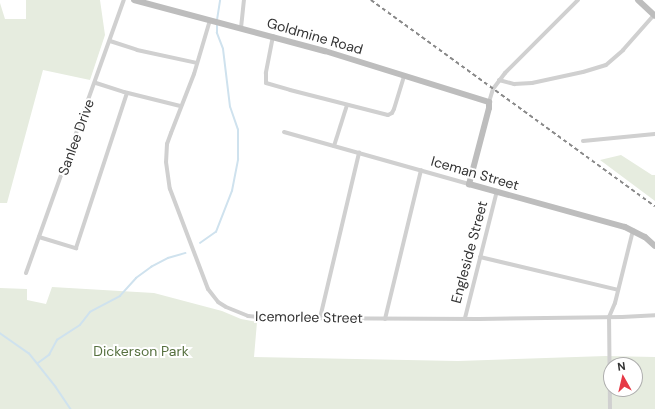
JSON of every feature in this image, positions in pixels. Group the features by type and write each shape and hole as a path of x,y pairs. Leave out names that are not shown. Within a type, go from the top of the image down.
{"main road":[{"name":"Goldmine Road","path":"134,0 273,36 489,102"},
{"path":"638,0 654,15"},
{"name":"Engleside Street","path":"469,184 489,108 489,102"},
{"name":"Iceman Street","path":"469,184 633,230 655,246"}],"street":[{"name":"Sanlee Drive","path":"26,273 96,83 124,0"},
{"path":"241,28 244,0"},
{"name":"Engleside Street","path":"489,102 493,89 500,80 578,0"},
{"path":"500,80 514,84 532,83 583,72 606,65 623,50 654,15"},
{"name":"Icemorlee Street","path":"210,20 197,63 167,144 166,172 170,189 208,289 218,302 248,316 385,319 609,318 655,315"},
{"path":"273,36 266,73 266,83 384,115 390,114 394,109 404,76"},
{"path":"110,41 137,50 197,63"},
{"path":"96,83 127,93 180,106"},
{"path":"39,237 76,248 127,93"},
{"path":"334,146 347,105"},
{"name":"Iceman Street","path":"284,132 469,184"},
{"path":"583,141 655,134"},
{"path":"320,318 359,154"},
{"path":"385,319 421,170"},
{"name":"Engleside Street","path":"464,318 497,192"},
{"path":"610,409 609,318 618,290 633,230"},
{"path":"480,257 618,290"}],"green space":[{"path":"26,0 100,0 105,35 90,80 43,70 7,203 0,203 0,3 5,19 26,19"},
{"path":"621,155 652,175 655,175 655,201 600,160"},
{"name":"Dickerson Park","path":"52,287 154,293 222,311 241,319 257,322 254,357 458,361 606,356 655,357 655,409 0,409 0,288 27,289 27,300 46,304"}],"waterway":[{"path":"217,20 220,0"},
{"path":"200,243 216,232 232,191 238,160 238,130 230,107 223,49 217,33 217,24"},
{"path":"38,363 49,355 57,340 80,325 90,312 120,296 136,278 151,267 168,258 185,253"},
{"path":"0,333 29,353 71,409"}],"railway":[{"path":"371,0 655,206"}]}
